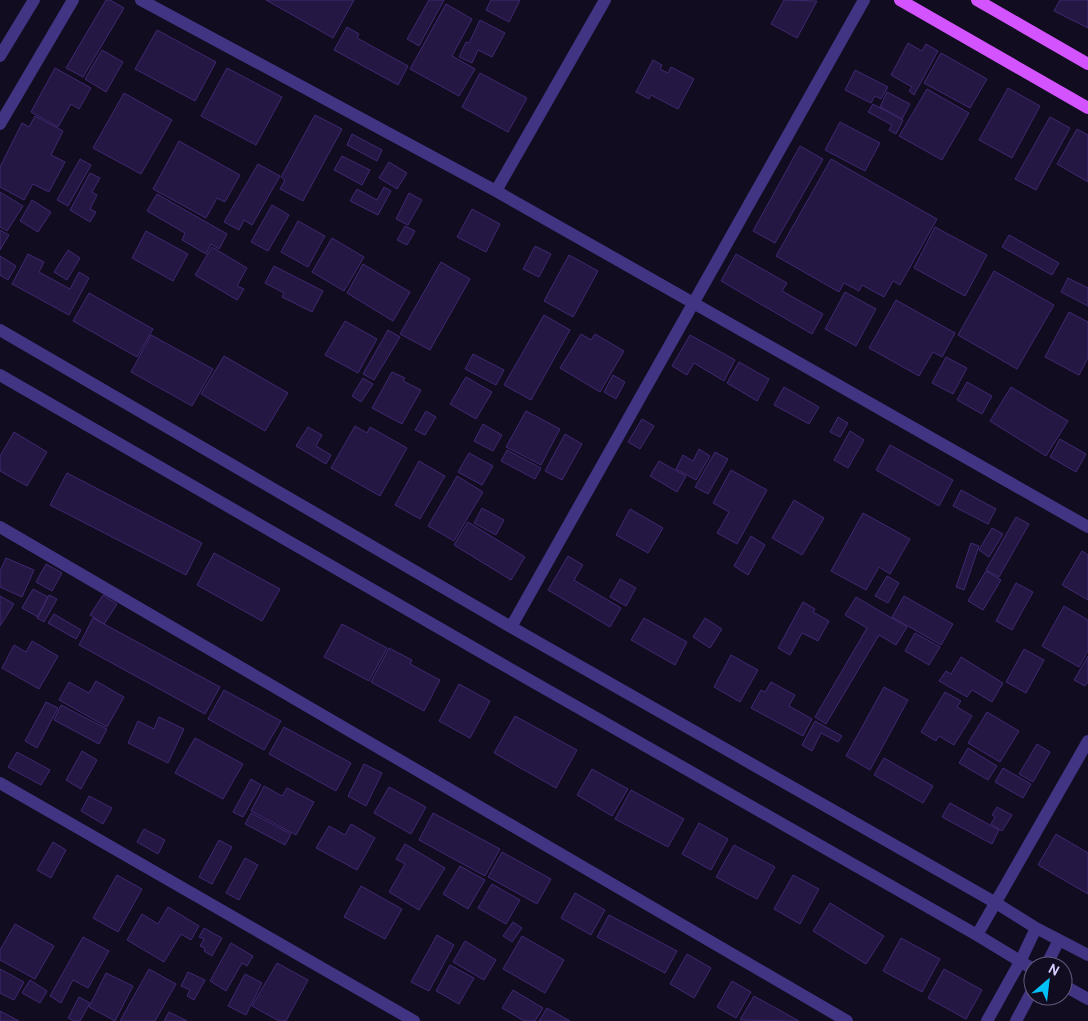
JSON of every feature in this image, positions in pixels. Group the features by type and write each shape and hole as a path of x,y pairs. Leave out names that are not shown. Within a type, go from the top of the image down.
{"main road":[{"path":"900,0 1088,108"},
{"path":"977,0 1088,64"}],"street":[{"path":"0,56 34,0"},
{"path":"0,124 73,0"},
{"path":"141,0 496,191 1088,527"},
{"path":"496,191 604,0"},
{"path":"511,627 864,0"},
{"path":"0,330 511,627 996,903 1036,928 1088,955"},
{"path":"0,375 978,935 1023,964"},
{"path":"0,527 847,1021"},
{"path":"978,935 1088,741"},
{"path":"0,783 414,1021"},
{"path":"987,1021 1020,962 1036,928"},
{"path":"1051,956 1059,940"},
{"path":"1073,991 1088,999"},
{"path":"1016,1021 1024,1006"}],"building":[{"path":"106,0 110,0 124,8 83,77 66,68"},
{"path":"266,0 354,0 333,38"},
{"path":"429,0 444,0 419,46 407,39"},
{"path":"491,0 520,0 509,22 486,10"},
{"path":"784,0 817,1 797,38 771,24"},
{"path":"1060,0 1088,0 1088,28 1054,11"},
{"path":"446,4 472,19 452,56 475,69 459,96 410,69"},
{"path":"480,20 505,33 492,57 478,50 472,63 459,57 466,42 469,43"},
{"path":"347,27 359,34 357,38 408,66 398,85 334,50"},
{"path":"157,30 216,62 195,101 135,69"},
{"path":"908,43 922,51 926,44 938,51 914,95 909,91 912,87 891,75"},
{"path":"102,50 123,62 106,92 85,79"},
{"path":"941,53 987,79 970,108 924,83"},
{"path":"653,60 662,65 660,69 668,73 671,67 694,79 678,109 651,95 649,99 636,92"},
{"path":"55,68 91,88 79,109 71,104 58,127 31,112"},
{"path":"227,68 282,97 256,145 201,116"},
{"path":"855,70 888,87 881,99 875,96 871,103 845,90"},
{"path":"480,73 527,98 508,132 462,107"},
{"path":"1008,88 1040,106 1012,158 979,140"},
{"path":"927,89 969,113 942,160 899,136"},
{"path":"887,92 910,104 902,119 880,107"},
{"path":"124,93 172,120 141,174 93,148"},
{"path":"873,104 903,120 896,134 889,130 892,125 868,112"},
{"path":"315,115 342,129 303,201 280,189 285,180 281,177"},
{"path":"35,116 63,131 51,155 65,162 49,192 33,184 24,200 0,187 0,167 22,123 29,127"},
{"path":"1050,117 1070,128 1036,190 1015,179"},
{"path":"840,122 880,143 865,171 825,150"},
{"path":"1077,129 1088,135 1088,182 1057,164"},
{"path":"352,134 382,150 377,161 347,145"},
{"path":"179,141 240,175 225,202 217,198 206,218 153,189"},
{"path":"800,146 823,159 775,243 753,231"},
{"path":"342,156 370,170 362,185 334,170"},
{"path":"80,159 91,165 68,206 57,200"},
{"path":"831,159 937,219 900,285 893,281 884,297 862,285 859,291 844,283 839,292 776,256"},
{"path":"389,162 407,173 397,189 379,178"},
{"path":"258,164 280,176 252,225 244,220 239,230 224,222"},
{"path":"90,173 100,178 92,192 97,195 90,209 96,212 90,222 70,210"},
{"path":"384,187 391,191 378,215 350,201 357,189 377,200"},
{"path":"0,192 23,206 7,231 0,227"},
{"path":"409,193 422,200 408,225 396,219"},
{"path":"157,194 227,234 219,249 211,244 206,254 182,240 185,233 147,211"},
{"path":"32,200 51,212 38,232 20,221"},
{"path":"272,205 289,215 268,251 251,242"},
{"path":"472,209 500,224 486,252 457,237"},
{"path":"298,221 325,236 308,267 281,252"},
{"path":"405,226 415,231 407,245 397,240"},
{"path":"935,227 987,255 965,296 914,268"},
{"path":"0,230 9,235 0,250"},
{"path":"146,231 188,254 173,281 132,258"},
{"path":"1009,235 1059,263 1052,275 1002,247"},
{"path":"332,238 364,257 344,291 312,272"},
{"path":"535,246 551,254 539,277 523,269"},
{"path":"212,247 247,268 237,286 244,289 237,300 195,275"},
{"path":"68,250 80,258 67,280 54,272"},
{"path":"28,254 44,262 39,272 70,289 79,272 89,278 69,315 12,284"},
{"path":"736,254 787,283 782,291 823,314 812,334 721,281"},
{"path":"569,255 598,271 573,317 544,301"},
{"path":"0,256 16,266 8,280 0,275"},
{"path":"441,262 470,279 430,350 400,334"},
{"path":"363,264 410,292 393,321 347,293"},
{"path":"274,266 323,291 312,312 282,297 284,293 265,283"},
{"path":"994,271 1054,305 1017,369 958,335"},
{"path":"1068,278 1088,288 1088,306 1061,292"},
{"path":"845,292 876,309 856,346 825,329"},
{"path":"89,293 153,329 137,357 73,321"},
{"path":"896,300 955,333 942,357 933,352 919,376 869,348"},
{"path":"1069,312 1088,322 1088,358 1079,375 1045,357"},
{"path":"544,315 570,330 531,400 504,385"},
{"path":"345,321 377,339 358,373 325,355"},
{"path":"388,330 400,337 374,380 363,374"},
{"path":"581,334 591,340 595,334 624,351 600,392 560,368"},
{"path":"151,335 213,369 192,406 131,372"},
{"path":"690,335 735,360 724,381 694,363 687,375 672,366"},
{"path":"473,354 504,370 496,385 465,369"},
{"path":"224,356 288,393 265,431 201,394"},
{"path":"946,357 967,368 953,394 932,383"},
{"path":"739,362 769,379 757,401 727,383"},
{"path":"392,372 405,378 403,381 421,390 402,424 372,408"},
{"path":"613,375 625,382 616,399 604,392"},
{"path":"466,377 492,392 476,419 450,404"},
{"path":"363,378 373,384 361,402 352,396"},
{"path":"967,382 992,396 982,414 957,400"},
{"path":"784,387 819,407 809,424 774,405"},
{"path":"1011,387 1068,421 1046,456 990,421"},
{"path":"426,411 436,417 425,435 415,430"},
{"path":"526,411 560,429 541,465 506,447"},
{"path":"838,417 848,423 840,437 830,432"},
{"path":"642,419 654,426 640,449 628,442"},
{"path":"483,424 502,435 493,451 474,441"},
{"path":"355,426 367,433 370,427 407,448 380,496 331,468"},
{"path":"308,427 322,435 316,446 331,455 326,464 296,446"},
{"path":"850,431 864,440 848,468 834,460"},
{"path":"14,432 47,452 27,486 0,471 0,456"},
{"path":"565,434 582,444 562,480 545,471"},
{"path":"1060,439 1086,454 1076,472 1050,457"},
{"path":"890,445 953,480 939,506 876,470"},
{"path":"699,449 710,456 696,480 676,469 683,455 693,461"},
{"path":"507,450 541,468 535,479 501,461"},
{"path":"715,452 728,459 708,494 695,487"},
{"path":"469,453 493,466 482,485 458,472"},
{"path":"419,461 445,476 420,519 395,505"},
{"path":"659,461 686,476 677,492 650,476"},
{"path":"731,470 767,490 737,544 717,533 729,512 713,503"},
{"path":"67,473 202,543 186,575 50,505"},
{"path":"457,476 483,492 454,541 428,526"},
{"path":"961,490 996,509 988,524 953,506"},
{"path":"794,500 824,518 802,555 772,538"},
{"path":"482,508 504,520 496,535 474,523"},
{"path":"630,509 663,528 648,553 616,535"},
{"path":"863,513 910,539 890,574 879,567 866,590 831,571"},
{"path":"1016,517 1029,524 999,577 986,570"},
{"path":"468,522 525,557 511,580 454,545"},
{"path":"992,528 1003,534 989,557 979,550"},
{"path":"751,536 765,545 748,575 734,566"},
{"path":"971,543 979,546 964,590 956,587"},
{"path":"1082,551 1088,555 1088,600 1062,585"},
{"path":"214,553 280,589 262,621 197,585"},
{"path":"568,556 583,565 574,580 621,608 610,627 548,590"},
{"path":"6,558 34,570 22,597 0,587 0,571"},
{"path":"46,564 62,573 52,591 36,582"},
{"path":"986,571 1001,580 983,610 968,601"},
{"path":"887,576 899,583 888,603 875,596"},
{"path":"620,579 636,588 626,606 610,597"},
{"path":"1016,583 1033,592 1012,630 996,621"},
{"path":"33,589 48,597 38,617 22,608"},
{"path":"49,595 57,599 44,622 37,618"},
{"path":"103,595 117,604 104,624 90,615"},
{"path":"0,596 14,604 0,626"},
{"path":"904,596 953,624 941,645 892,617"},
{"path":"856,597 907,627 896,645 879,635 826,724 815,717 867,628 845,615"},
{"path":"803,602 815,609 813,612 829,621 818,641 802,633 790,655 778,648"},
{"path":"1064,606 1088,620 1088,651 1079,667 1042,646"},
{"path":"54,614 81,630 76,639 48,623"},
{"path":"93,618 220,687 205,714 79,645"},
{"path":"644,618 687,642 675,665 631,640"},
{"path":"705,618 722,629 710,648 693,637"},
{"path":"342,624 387,648 369,681 324,657"},
{"path":"915,633 940,647 929,665 905,651"},
{"path":"32,641 58,656 39,689 2,668 14,645 26,652"},
{"path":"389,648 412,660 410,664 440,680 424,711 371,682"},
{"path":"1024,649 1044,660 1026,693 1006,682"},
{"path":"731,655 758,670 740,702 714,687"},
{"path":"1088,656 1088,682 1085,686 1074,680"},
{"path":"961,657 1003,683 992,702 972,690 967,697 939,681 946,671 951,674"},
{"path":"96,681 124,697 107,727 59,700 69,682 89,693"},
{"path":"771,682 795,695 789,706 812,719 803,736 751,708 761,690 765,692"},
{"path":"459,684 490,701 470,738 439,721"},
{"path":"884,687 908,700 870,770 846,756"},
{"path":"224,690 281,721 264,750 208,719"},
{"path":"945,692 961,701 957,707 972,716 954,745 939,736 936,741 921,732"},
{"path":"46,702 58,708 37,748 25,741"},
{"path":"61,705 107,729 99,744 54,720"},
{"path":"987,712 1019,731 1000,762 968,743"},
{"path":"515,716 577,750 556,788 494,753"},
{"path":"159,717 184,729 168,763 128,743 138,721 154,729"},
{"path":"815,721 842,736 838,742 821,733 812,751 802,745"},
{"path":"284,727 351,763 336,791 269,754"},
{"path":"195,738 243,764 223,799 175,773"},
{"path":"1037,744 1050,752 1033,782 1019,774"},
{"path":"968,748 997,766 988,780 959,763"},
{"path":"82,751 97,760 81,789 66,780"},
{"path":"17,752 50,770 41,785 8,767"},
{"path":"884,758 933,786 923,803 874,775"},
{"path":"364,764 382,773 366,806 348,796"},
{"path":"1003,768 1031,784 1023,798 995,782"},
{"path":"592,769 628,789 612,816 577,795"},
{"path":"251,779 261,785 243,817 233,812"},
{"path":"264,786 282,796 287,788 314,802 296,835 251,811"},
{"path":"389,787 426,807 411,834 374,813"},
{"path":"631,790 684,819 668,847 615,819"},
{"path":"89,796 112,808 103,824 81,811"},
{"path":"950,803 999,830 992,844 942,817"},
{"path":"997,807 1012,815 1002,831 991,824 995,817 992,815"},
{"path":"251,813 291,834 285,845 245,824"},
{"path":"433,813 500,849 485,876 419,840"},
{"path":"699,823 728,839 711,870 682,854"},
{"path":"351,824 375,838 357,870 316,848 329,826 345,835"},
{"path":"144,829 165,840 158,854 137,842"},
{"path":"1056,834 1088,853 1088,894 1038,865"},
{"path":"219,840 232,847 212,884 199,877"},
{"path":"53,842 66,850 51,878 37,870"},
{"path":"405,844 445,868 419,910 389,892 405,864 396,859"},
{"path":"734,845 775,867 757,899 716,877"},
{"path":"502,852 551,879 537,904 488,877"},
{"path":"245,858 258,865 239,900 226,893"},
{"path":"460,866 485,880 468,909 443,894"},
{"path":"117,875 142,889 118,932 93,918"},
{"path":"793,875 819,889 800,924 774,909"},
{"path":"492,884 520,900 506,924 478,908"},
{"path":"361,886 402,909 385,939 344,917"},
{"path":"575,893 605,910 591,935 561,918"},
{"path":"830,903 884,936 866,964 813,931"},
{"path":"168,907 199,926 191,940 181,934 164,962 127,940 142,914 158,924"},
{"path":"609,915 677,951 665,973 597,937"},
{"path":"513,922 522,928 512,942 503,936"},
{"path":"15,924 54,946 35,979 0,960 0,950"},
{"path":"204,928 222,938 212,956 204,951 205,948 200,946 204,939 199,937"},
{"path":"437,935 454,945 429,991 411,982"},
{"path":"522,936 564,960 545,993 503,969"},
{"path":"83,937 109,951 88,988 73,980 61,1003 50,996"},
{"path":"901,938 940,959 922,992 883,971"},
{"path":"465,941 496,960 484,980 453,962"},
{"path":"231,943 253,956 247,966 242,963 226,991 210,981"},
{"path":"687,954 711,968 694,998 670,984"},
{"path":"277,963 308,980 286,1021 279,1021 252,1006"},
{"path":"450,965 474,978 459,1004 436,991"},
{"path":"0,969 24,982 14,1000 0,993"},
{"path":"149,969 176,984 155,1021 120,1021"},
{"path":"944,969 982,990 966,1019 928,998"},
{"path":"188,972 205,980 194,1000 187,996 190,990 181,986"},
{"path":"106,973 133,986 115,1021 89,1007"},
{"path":"245,974 262,983 246,1015 228,1006"},
{"path":"30,980 47,991 40,1003 22,993"},
{"path":"732,981 751,992 736,1018 717,1007"},
{"path":"513,990 543,1008 535,1021 524,1021 502,1008"},
{"path":"754,996 799,1021 740,1020"},
{"path":"79,997 90,1003 80,1021 74,1021 68,1018"},
{"path":"547,1008 570,1021 539,1021"},
{"path":"0,1011 19,1021 0,1021"},
{"path":"169,1012 187,1021 164,1021"}]}
